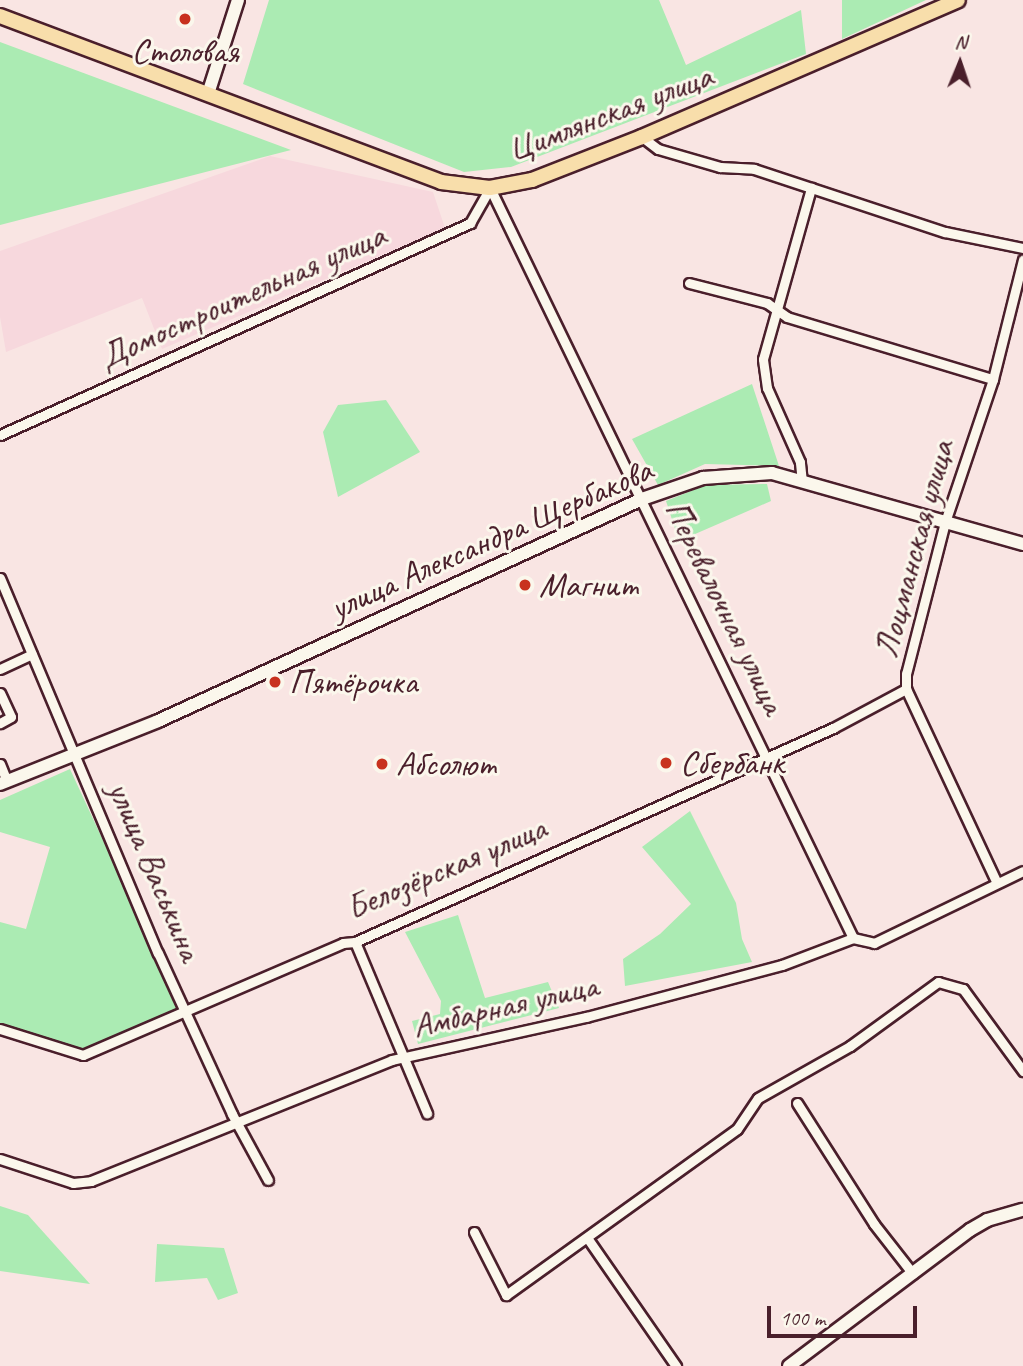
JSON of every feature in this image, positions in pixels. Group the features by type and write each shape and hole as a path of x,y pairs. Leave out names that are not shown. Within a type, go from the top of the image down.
{"main road":[{"name":"Цимлянская улица","path":"0,16 441,182 491,188 532,180 642,137 958,0"}],"street":[{"path":"208,94 239,0"},
{"path":"642,137 658,149 720,167 754,169 945,232 1023,248"},
{"name":"Домостроительная улица","path":"0,435 470,223 491,188"},
{"name":"Перевалочная улица","path":"491,188 853,938"},
{"path":"802,482 800,463 765,378 763,359 779,312 811,188"},
{"name":"Лоцманская улица","path":"996,881 906,689 906,674 945,522 993,379 1023,260"},
{"path":"689,283 766,303 779,312 993,379"},
{"name":"улица Александра Щербакова","path":"4,783 158,721 642,499 703,478 772,473 1023,544"},
{"name":"улица Васькина","path":"0,578 185,1011 268,1180"},
{"path":"0,669 32,654"},
{"name":"Белозёрская улица","path":"0,1028 83,1055 343,943 355,942 894,699 906,689"},
{"path":"0,693 11,717 0,723"},
{"path":"0,764 4,783"},
{"name":"Амбарная улица","path":"0,1159 73,1183 91,1181 237,1121 404,1059 769,969 853,938 874,943 996,881 1023,871"},
{"path":"355,942 427,1113"},
{"path":"474,1232 506,1295 588,1239 737,1129 758,1098 850,1046 938,982 963,989 1023,1071"},
{"path":"797,1103 874,1224 913,1273"},
{"path":"789,1366 987,1220 1023,1210"},
{"path":"588,1239 676,1366"}],"shaded area":[{"path":"270,156 433,192 445,228 162,349 142,298 6,352 0,317 0,251"}],"green space":[{"path":"269,0 659,0 686,65 801,10 806,54 511,167 464,172 243,84"},
{"path":"842,0 926,0 842,39"},
{"path":"0,42 291,150 0,225"},
{"path":"752,384 779,466 705,464 658,485 632,439"},
{"path":"386,400 420,452 338,497 323,432 338,405"},
{"path":"767,484 771,501 679,541 666,501 706,485"},
{"path":"70,769 182,1011 87,1052 0,1026 0,922 26,929 50,847 0,832 0,800"},
{"path":"690,811 736,903 742,939 752,962 625,986 623,959 660,934 691,904 642,847"},
{"path":"458,915 485,998 548,982 559,1008 418,1044 412,1021 440,1014 441,1001 405,932"},
{"path":"0,1206 28,1215 90,1284 0,1271"},
{"path":"157,1244 224,1248 238,1293 218,1300 207,1278 155,1282"}],"place":[{"name":"Столовая","path":"185,19"},
{"name":"Магнит","path":"525,585"},
{"name":"Пятёрочка","path":"275,682"},
{"name":"Сбербанк","path":"666,763"},
{"name":"Абсолют","path":"382,764"}]}
